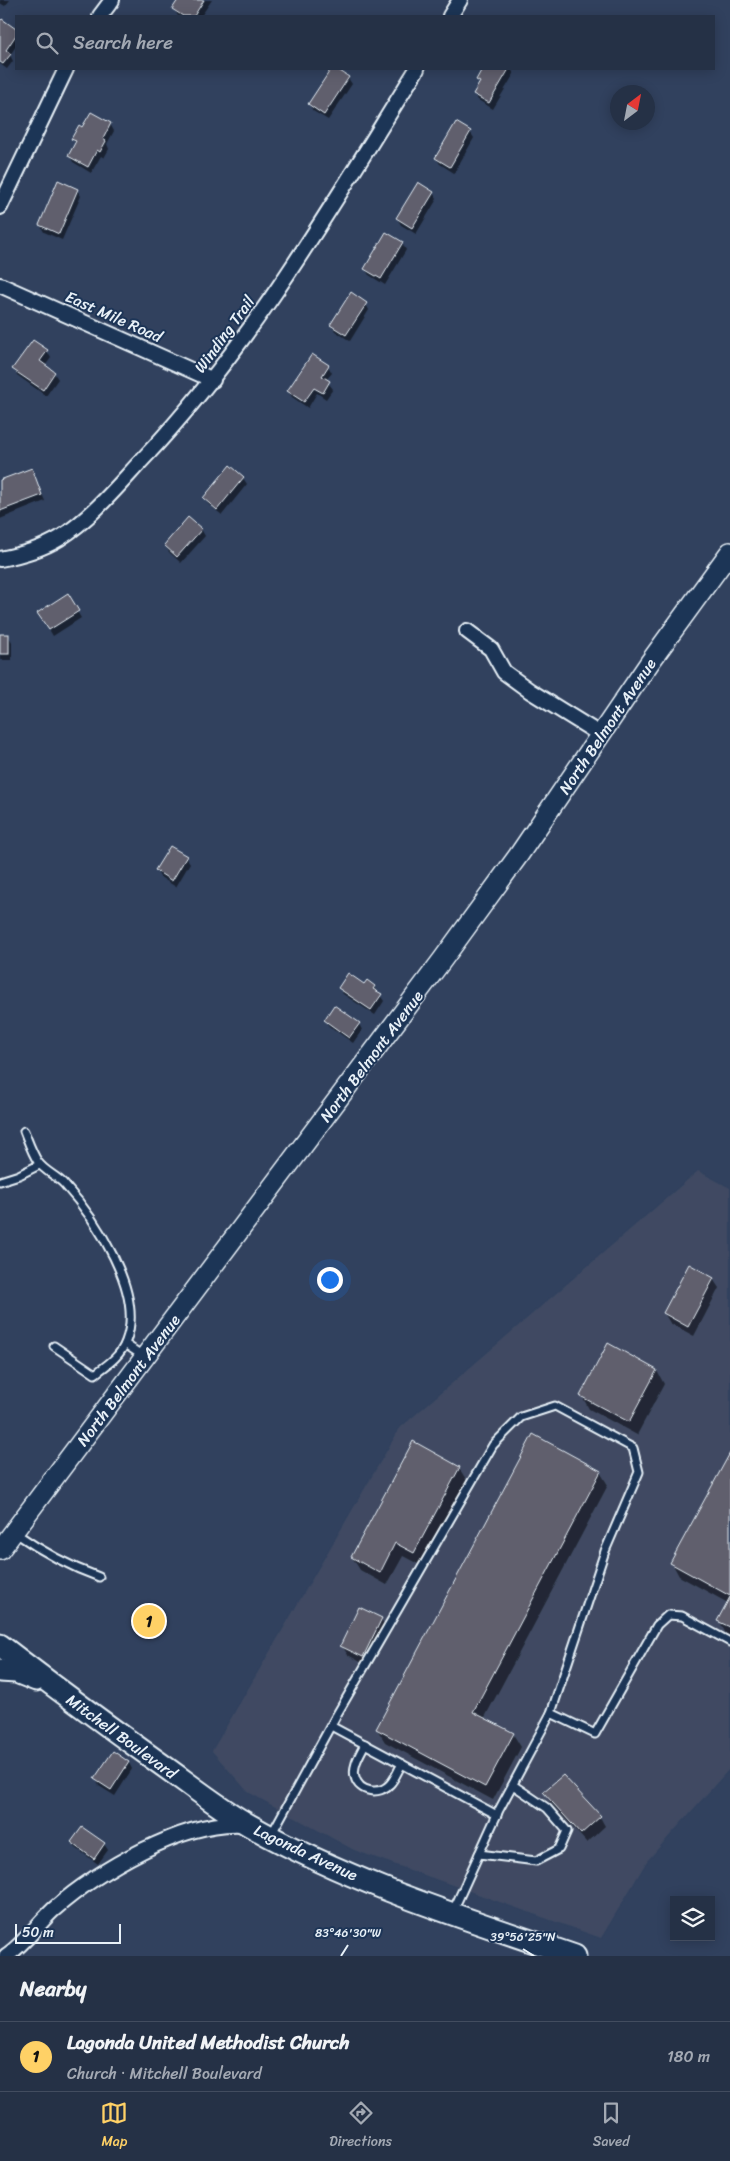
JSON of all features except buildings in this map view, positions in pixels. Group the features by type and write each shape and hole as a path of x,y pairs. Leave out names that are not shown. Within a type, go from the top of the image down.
{"main road":[{"name":"Mitchell Boulevard","path":"0,1646 54,1687 246,1824"},
{"path":"0,1671 16,1672 54,1687"},
{"name":"Lagonda Avenue","path":"246,1824 316,1859 406,1898 562,1954"}],"street":[{"path":"101,15 112,0"},
{"path":"451,15 460,0"},
{"path":"0,207 66,70"},
{"name":"Winding Trail","path":"0,559 40,548 60,538 77,525 114,491 213,380 260,317 416,70"},
{"name":"East Mile Road","path":"0,284 213,380"},
{"name":"North Belmont Avenue","path":"0,1550 444,959 518,856 650,662 730,552"},
{"path":"466,631 491,649 504,672 530,691 601,735"},
{"name":"Lagonda Avenue","path":"6,1956 73,1893 118,1864 196,1829 219,1824 246,1824"}],"lane":[{"path":"24,1131 39,1165 63,1182 90,1217 119,1265 128,1295 130,1323 125,1344 112,1362 95,1374 54,1346"},
{"path":"0,1181 19,1175 39,1165"},
{"path":"125,1344 145,1358"},
{"path":"270,1836 331,1726 493,1445 521,1417 555,1406 632,1448 639,1472 605,1551 551,1713 497,1814 451,1914"},
{"path":"14,1532 37,1548 78,1570 99,1577"},
{"path":"551,1713 595,1734 657,1625 668,1615 682,1616 730,1642"},
{"path":"331,1726 497,1814"},
{"path":"365,1744 356,1763 355,1776 359,1785 369,1791 381,1791 390,1785 402,1764"},
{"path":"479,1854 536,1861 559,1849 567,1831 547,1808 512,1785"}],"shaded area":[{"path":"698,1171 730,1188 730,1768 647,1861 601,1938 354,1850 248,1792 212,1751 400,1428"}],"place":[{"name":"Lagonda United Methodist Church","path":"149,1621"}]}
